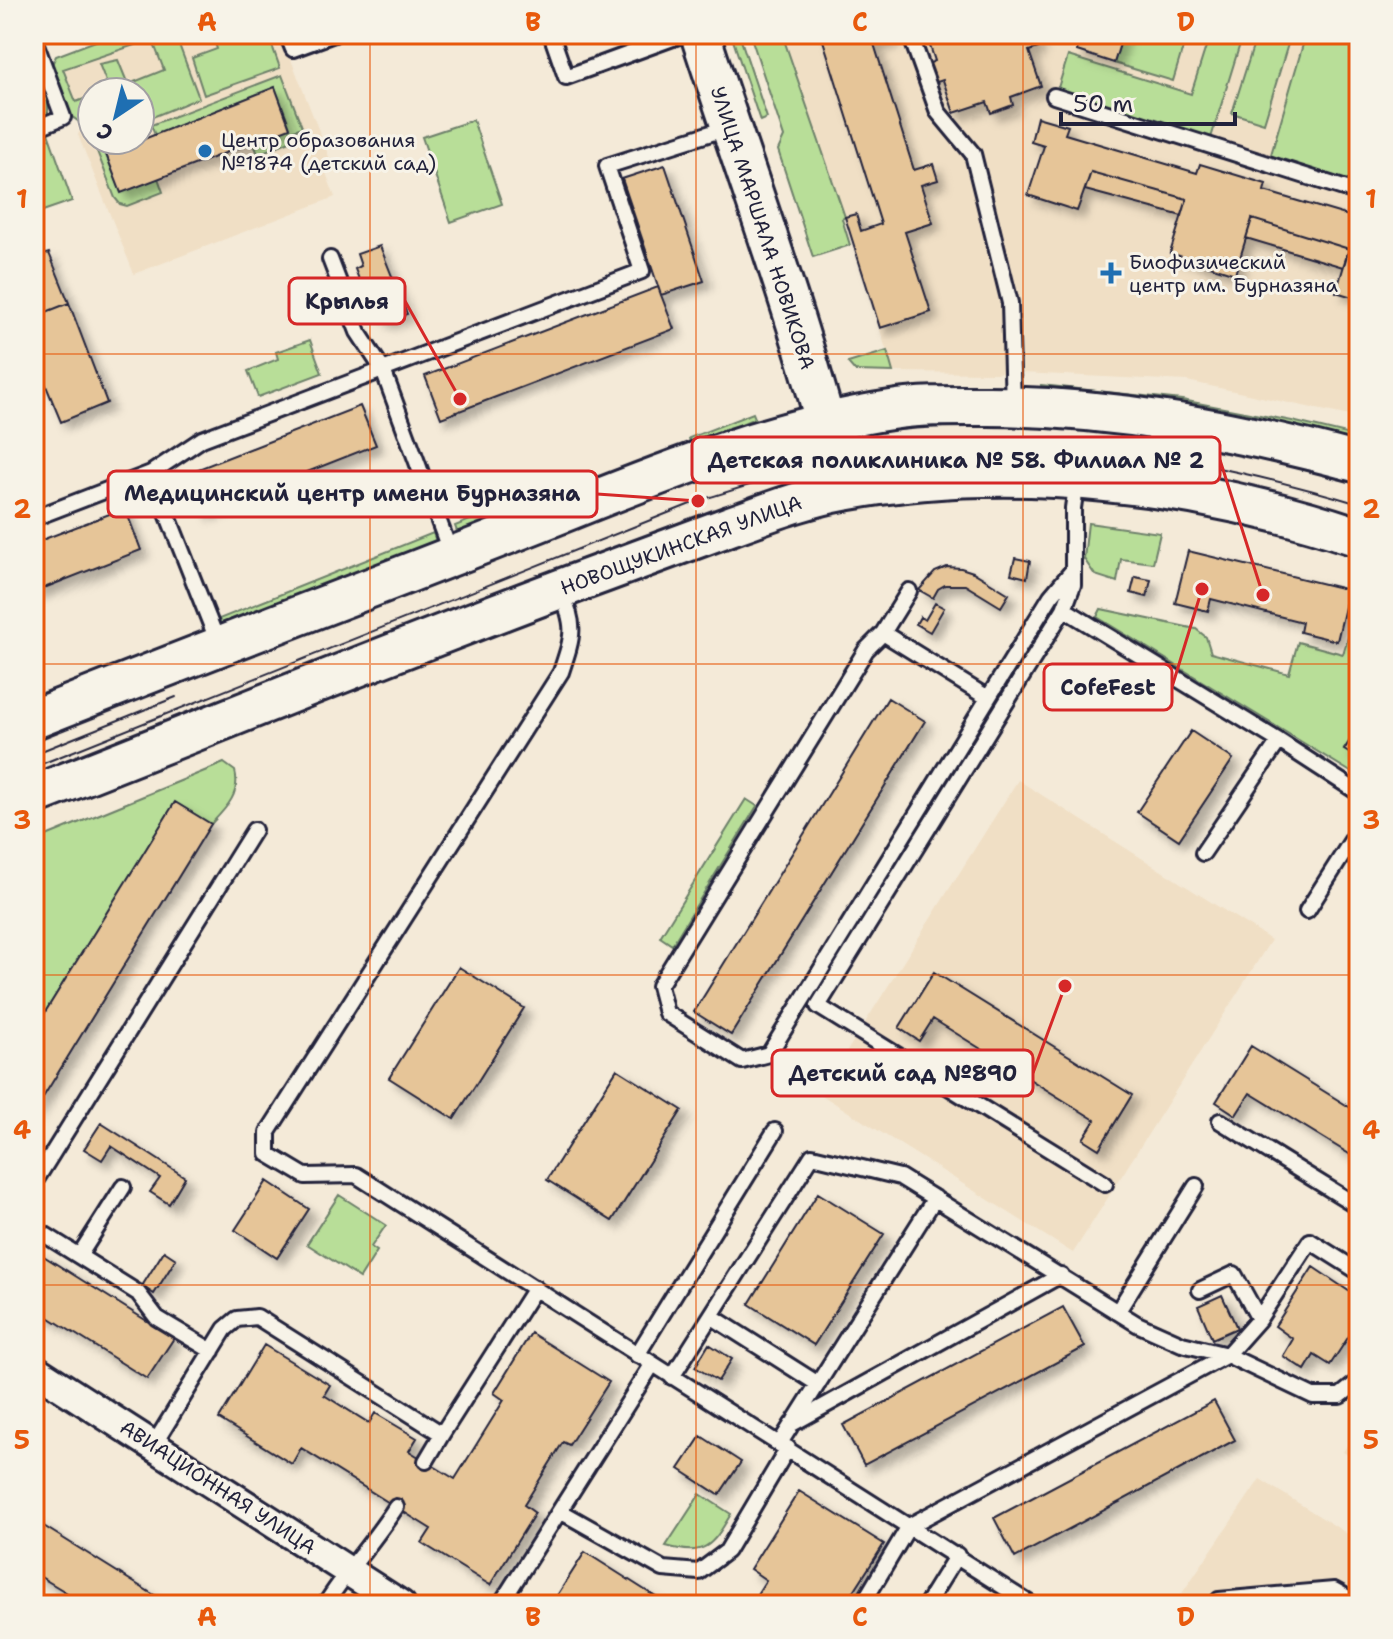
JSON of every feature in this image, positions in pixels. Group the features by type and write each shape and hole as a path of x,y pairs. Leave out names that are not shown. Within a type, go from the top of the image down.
{"main road":[{"name":"УЛИЦА МАРШАЛА НОВИКОВА","path":"700,34 768,234 843,491"},
{"path":"34,719 667,473 772,435 825,423 893,410 1013,406 1117,413 1282,442 1359,463"},
{"name":"НОВОЩУКИНСКАЯ УЛИЦА","path":"34,795 560,588 797,502 843,491 919,480 1009,477 1077,479 1175,490 1277,512 1359,537"}],"street":[{"name":"АВИАЦИОННАЯ УЛИЦА","path":"34,1369 401,1605"}],"lane":[{"path":"287,34 293,49 334,34"},
{"path":"551,34 566,77 684,34"},
{"path":"910,34 938,112 973,154 1010,303 1013,406"},
{"path":"34,39 63,117 34,129"},
{"path":"1054,96 1359,193"},
{"path":"34,518 151,473 202,439 642,271 607,166 730,127"},
{"path":"330,259 358,332 383,370 452,556"},
{"path":"151,473 219,645"},
{"path":"1077,479 1073,508 1073,585 1064,609 818,1006 1105,1184"},
{"path":"909,591 883,633 866,650 659,986 666,1013 742,1061 769,1054 1051,596 1073,570"},
{"path":"560,588 572,618 570,644 561,672 268,1132 268,1154 305,1176 356,1175 1032,1605"},
{"path":"1064,609 1359,793"},
{"path":"883,633 988,698"},
{"path":"1203,853 1279,741"},
{"path":"1307,911 1359,829"},
{"path":"34,1183 254,830"},
{"path":"1220,1121 1359,1207"},
{"path":"637,1355 775,1131"},
{"path":"672,1377 812,1156 900,1177 1137,1324 1182,1344 1227,1355 1313,1396 1340,1396 1359,1381"},
{"path":"1118,1311 1196,1186"},
{"path":"79,1256 123,1187"},
{"path":"560,1511 663,1569 699,1572 727,1551 784,1446 792,1424 935,1198"},
{"path":"34,1232 39,1231 138,1293 157,1318 212,1351"},
{"path":"862,1605 909,1526 1227,1355 1259,1319 1310,1241 1359,1272"},
{"path":"1200,1290 1234,1274 1259,1319"},
{"path":"792,1424 1061,1275"},
{"path":"426,1461 535,1288"},
{"path":"711,1316 818,1384"},
{"path":"153,1446 225,1329 237,1319 257,1317 442,1434"},
{"path":"500,1605 652,1365"},
{"path":"325,1605 396,1507"},
{"path":"926,1605 957,1555"},
{"path":"1215,1605 1219,1600 1334,1590 1359,1604"}],"shaded area":[{"name":"Центр образования №1874 (детский сад)","path":"114,34 268,34 274,48 285,44 331,162 326,173 335,197 134,274 86,156 156,156 156,76 76,76 76,102 56,56"},
{"name":"Биофизический центр им. Бурназяна","path":"782,34 1359,34 1359,418 1187,381 1022,373 1021,365 1003,366 1003,372 996,373 893,372 845,217"},
{"path":"1018,780 1271,940 1073,1253 820,1094"},
{"path":"1359,1427 1359,1462 1343,1452"},
{"path":"1260,1479 1359,1541 1359,1605 1174,1605"}],"green space":[{"path":"114,34 175,34 199,98 156,116 156,76 149,76 164,70 152,39 63,69 76,102 76,120 71,116 52,64 56,56"},
{"path":"184,34 268,34 280,68 204,95 192,58 217,49 213,37 187,45"},
{"path":"731,34 739,34 767,118 760,121"},
{"path":"750,34 782,34 845,217 842,219 850,245 813,257 778,150 784,137"},
{"path":"1123,34 1187,34 1173,81 1114,63"},
{"path":"1210,34 1243,34 1211,138 1057,91 1068,56 1191,94"},
{"path":"1257,34 1291,34 1264,123 1232,113"},
{"path":"1306,34 1359,34 1359,184 1270,158"},
{"path":"118,60 124,76 104,76 99,64"},
{"path":"34,63 48,100 48,114 34,123"},
{"path":"282,75 302,127 294,130 290,141 258,154 253,142 290,127 275,87 156,135 156,123"},
{"path":"473,120 502,204 451,222 422,137"},
{"path":"48,133 72,201 34,214 34,138"},
{"path":"99,156 106,156 121,192 158,178 163,192 127,206 115,198"},
{"path":"310,340 322,373 258,397 248,371 278,359 276,352"},
{"path":"887,351 893,372 855,371 848,363"},
{"path":"1041,385 1182,400 1292,421 1359,437 1359,442 1291,425 1181,404 1041,388"},
{"path":"753,413 755,418 691,446 689,438"},
{"path":"571,479 575,488 458,534 455,526"},
{"path":"1088,523 1160,533 1153,563 1121,559 1117,582 1095,575 1084,559"},
{"path":"433,533 436,541 222,627 219,619"},
{"path":"1359,602 1359,727 1344,749 1359,759 1359,777 1097,617 1101,609 1196,629 1206,637 1211,653 1289,674 1298,642 1343,654"},
{"path":"224,763 235,771 236,779 234,794 227,806 211,824 175,802 34,1030 34,841"},
{"path":"746,799 757,806 672,945 660,937"},
{"path":"339,1195 386,1225 371,1247 377,1251 360,1278 307,1244"},
{"path":"700,1494 731,1514 724,1525 712,1541 699,1549 666,1546"}],"building":[{"path":"821,34 890,34 892,39 874,44 914,170 933,164 938,180 921,185 933,223 905,232 931,312 880,328 845,217 856,214 861,231 881,224"},
{"path":"926,34 1034,34 1038,48 1029,51 1041,86 1011,97 1013,105 991,113 987,102 954,113 943,80 934,83 928,64 935,61"},
{"path":"1082,34 1123,34 1114,63 1077,51"},
{"path":"275,87 290,128 121,193 107,156 156,156 156,134"},
{"path":"1037,117 1068,126 1065,134 1197,173 1200,164 1266,184 1264,191 1359,219 1359,299 1336,292 1349,249 1252,219 1235,274 1170,253 1187,199 1091,172 1077,211 1028,195 1044,146 1031,142"},
{"path":"665,165 704,281 661,295 622,179"},
{"path":"1091,172 1187,199 1182,216 1085,190"},
{"path":"1252,219 1349,249 1343,267 1246,238"},
{"path":"380,246 407,314 384,322 379,311 372,313 355,269 361,266 357,254"},
{"path":"49,253 69,303 41,314 34,298 34,258"},
{"path":"658,287 674,329 441,418 425,376"},
{"path":"34,298 41,314 69,303 107,403 61,422 37,364 34,365"},
{"path":"360,406 376,445 203,513 188,473"},
{"path":"125,508 141,550 34,592 34,543"},
{"path":"1188,551 1349,590 1337,641 1300,632 1302,622 1211,599 1208,611 1175,603"},
{"path":"1015,558 1030,561 1027,578 1011,574"},
{"path":"947,567 973,572 1009,594 1001,607 965,585 945,585 938,589 933,598 919,590 935,572"},
{"path":"1135,577 1151,580 1147,597 1131,593"},
{"path":"935,603 944,608 930,632 916,624 920,617 925,620"},
{"path":"888,698 925,721 731,1035 694,1012"},
{"path":"1359,727 1359,759 1344,750"},
{"path":"1191,731 1233,759 1179,840 1137,812"},
{"path":"175,802 211,824 34,1112 34,1030"},
{"path":"459,967 524,1008 454,1119 389,1078"},
{"path":"934,972 1132,1095 1099,1149 1083,1139 1095,1120 933,1019 919,1041 899,1028"},
{"path":"1251,1046 1359,1113 1359,1160 1250,1093 1236,1115 1216,1102"},
{"path":"617,1069 682,1110 612,1221 547,1180"},
{"path":"101,1123 185,1177 169,1204 150,1192 160,1178 111,1146 102,1160 84,1149"},
{"path":"267,1181 309,1209 277,1258 235,1230"},
{"path":"818,1193 884,1234 814,1345 749,1304"},
{"path":"34,1250 174,1338 147,1379 34,1308"},
{"path":"164,1251 176,1259 154,1294 142,1286"},
{"path":"1313,1267 1359,1298 1359,1321 1330,1365 1314,1355 1305,1370 1283,1356 1293,1339 1275,1326"},
{"path":"1222,1295 1237,1328 1212,1339 1198,1306"},
{"path":"1063,1307 1085,1347 864,1465 843,1425"},
{"path":"531,1333 609,1382 569,1445 563,1442 524,1505 535,1513 490,1585 422,1543 431,1529 301,1448 292,1464 219,1419 264,1345 330,1385 324,1395 369,1423 375,1413 417,1438 409,1451 455,1479 504,1400 494,1393"},
{"path":"709,1344 732,1359 718,1381 695,1367"},
{"path":"1214,1401 1235,1440 1015,1558 994,1518"},
{"path":"701,1436 741,1462 719,1495 679,1469"},
{"path":"799,1491 884,1544 845,1605 750,1605 766,1580 750,1569"},
{"path":"34,1520 170,1605 86,1605 34,1573"},
{"path":"585,1552 659,1599 655,1605 551,1605"}],"tram line":[{"path":"34,767 698,501 785,474 852,458 935,446 997,444 1119,451 1240,473 1359,504"},
{"path":"34,754 176,697"}],"place":[{"name":"Центр образования №1874 (детский сад)","path":"205,151"},
{"name":"Биофизический центр им. Бурназяна","path":"1111,273"},
{"name":"Крылья","path":"460,399"},
{"name":"Медицинский центр имени Бурназяна","path":"698,501"},
{"name":"CofeFest","path":"1202,589"},
{"name":"Детская поликлиника № 58. Филиал № 2","path":"1263,595"},
{"name":"Детский сад №890","path":"1065,986"}]}
